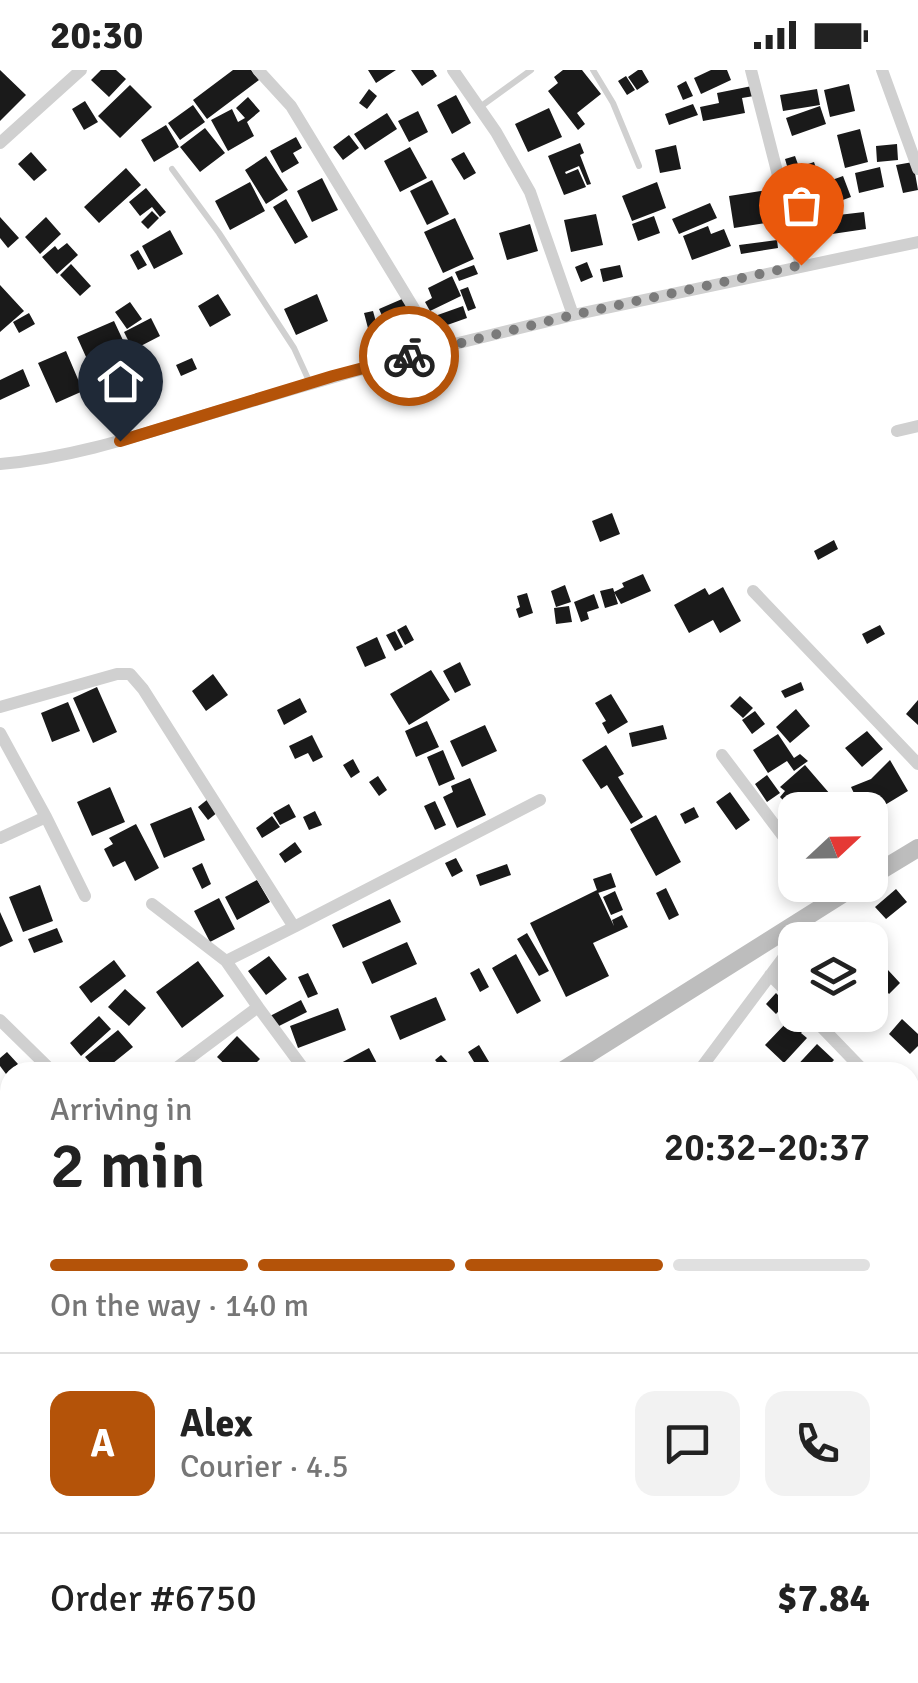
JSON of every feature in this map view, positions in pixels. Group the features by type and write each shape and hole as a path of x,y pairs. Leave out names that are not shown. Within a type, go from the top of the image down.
{"street":[{"path":"0,144 81,70"},
{"path":"258,70 291,106 438,348"},
{"path":"452,70 496,132 530,192 573,315"},
{"path":"751,70 801,265"},
{"path":"882,70 918,169"},
{"path":"0,464 82,452 310,383 573,315 918,242"},
{"path":"896,431 918,426"},
{"path":"753,591 918,764"},
{"path":"0,707 117,674 130,674 294,927"},
{"path":"0,732 86,896"},
{"path":"722,755 778,829"},
{"path":"226,961 540,800"},
{"path":"0,838 46,816"},
{"path":"888,866 918,848"},
{"path":"576,1062 830,902"},
{"path":"152,904 226,961 299,1062"},
{"path":"811,922 825,905"},
{"path":"705,1062 778,965"},
{"path":"770,975 778,983"},
{"path":"184,1062 258,1007"},
{"path":"0,1020 43,1062"},
{"path":"826,1032 855,1062"}],"lane":[{"path":"479,108 532,70"},
{"path":"593,70 614,103 639,166"},
{"path":"172,169 294,348 310,383"}],"building":[{"path":"0,70 26,95 0,121"},
{"path":"101,70 116,70 126,79 109,97 91,80"},
{"path":"233,70 251,70 259,80 207,119 193,100"},
{"path":"368,70 396,70 376,83"},
{"path":"411,70 433,70 437,76 422,86"},
{"path":"563,70 582,70 601,94 577,113 585,124 578,130 548,91 558,83 554,77"},
{"path":"638,70 649,82 637,90 628,77"},
{"path":"711,70 727,70 731,80 701,94 694,78"},
{"path":"626,76 635,90 627,95 618,81"},
{"path":"686,81 693,96 683,100 677,86"},
{"path":"849,84 855,111 830,117 824,90"},
{"path":"130,85 152,107 120,138 98,116"},
{"path":"752,86 754,96 742,98 745,113 703,121 700,107 719,103 717,93"},
{"path":"369,89 377,96 367,109 359,103"},
{"path":"817,89 820,105 783,111 780,95"},
{"path":"456,95 471,123 452,134 437,105"},
{"path":"248,97 260,111 247,122 254,136 228,151 211,120 232,109 238,122 245,118 236,108"},
{"path":"85,101 98,122 84,130 72,109"},
{"path":"693,104 698,115 669,125 665,114"},
{"path":"193,105 205,122 180,140 168,123"},
{"path":"820,106 826,124 792,136 786,118"},
{"path":"549,108 562,137 528,152 515,124"},
{"path":"418,111 428,132 409,142 398,121"},
{"path":"387,113 397,129 365,150 354,134"},
{"path":"166,125 179,147 154,162 141,140"},
{"path":"205,128 225,153 200,172 180,147"},
{"path":"860,129 868,162 845,168 837,135"},
{"path":"349,135 359,148 343,160 333,147"},
{"path":"296,137 302,148 293,153 299,163 282,173 270,151"},
{"path":"580,143 584,153 580,155 591,184 587,185 579,166 565,172 578,169 586,187 564,195 548,156"},
{"path":"897,144 898,160 877,162 876,146"},
{"path":"676,145 681,169 660,173 655,150"},
{"path":"410,147 427,178 400,192 384,161"},
{"path":"31,152 47,170 34,181 18,164"},
{"path":"464,152 476,173 464,180 451,159"},
{"path":"266,156 288,190 266,204 245,170"},
{"path":"795,156 799,167 814,162 818,174 792,183 785,159"},
{"path":"913,162 918,190 903,193 896,165"},
{"path":"880,167 884,187 859,193 855,173"},
{"path":"126,168 141,185 99,223 84,207"},
{"path":"843,176 851,197 840,201 832,180"},
{"path":"322,178 338,210 312,222 297,191"},
{"path":"432,180 449,214 427,225 410,191"},
{"path":"250,182 265,211 230,230 215,201"},
{"path":"657,182 666,208 632,221 622,196"},
{"path":"146,188 166,212 160,217 152,207 140,216 129,202"},
{"path":"767,190 772,222 734,228 729,196"},
{"path":"286,199 308,237 295,244 273,207"},
{"path":"710,203 717,218 679,234 672,219"},
{"path":"152,211 159,218 148,229 141,222"},
{"path":"864,212 866,229 832,234 830,216"},
{"path":"596,214 603,245 571,252 564,220"},
{"path":"654,216 660,233 638,241 632,224"},
{"path":"0,217 19,238 8,248 0,238"},
{"path":"46,217 61,234 40,254 25,237"},
{"path":"455,218 474,259 443,273 424,232"},
{"path":"530,224 538,251 507,260 499,233"},
{"path":"708,226 711,234 724,229 731,246 692,260 683,236"},
{"path":"170,230 183,254 154,269 142,246"},
{"path":"777,240 778,248 741,254 739,245"},
{"path":"67,243 78,255 57,274 42,257 55,246 58,250"},
{"path":"138,250 147,265 138,270 130,255"},
{"path":"587,262 593,277 581,282 575,267"},
{"path":"71,264 91,286 80,296 60,275"},
{"path":"474,265 478,274 459,281 455,272"},
{"path":"620,265 623,277 603,282 600,269"},
{"path":"452,276 461,296 430,311 425,302 432,298 428,288"},
{"path":"0,285 24,311 0,332"},
{"path":"468,287 476,308 468,311 460,290"},
{"path":"218,294 231,315 210,327 198,306"},
{"path":"317,294 328,321 296,335 284,309"},
{"path":"409,296 419,321 390,333 379,309"},
{"path":"130,302 142,319 127,329 115,312"},
{"path":"463,306 467,318 436,329 432,317"},
{"path":"373,311 378,329 369,332 364,313"},
{"path":"29,313 35,324 19,333 13,322"},
{"path":"151,318 160,336 133,350 124,332"},
{"path":"114,321 128,351 91,368 77,337"},
{"path":"66,351 83,391 56,403 38,363"},
{"path":"192,358 197,369 181,376 176,365"},
{"path":"23,369 30,386 0,400 0,380"},
{"path":"117,397 123,416 116,419 109,400"},
{"path":"612,513 620,534 600,542 592,521"},
{"path":"834,540 838,549 818,560 814,551"},
{"path":"643,574 651,591 621,604 614,592 624,587 622,583"},
{"path":"565,585 571,602 556,607 551,591"},
{"path":"723,587 741,621 720,633 713,620 689,633 674,605 705,588 709,595"},
{"path":"613,588 618,604 605,608 600,591"},
{"path":"527,593 533,613 519,618 517,596"},
{"path":"594,594 599,608 587,612 589,619 581,622 574,602"},
{"path":"569,606 572,622 556,624 554,608"},
{"path":"406,625 414,640 405,645 397,630"},
{"path":"880,625 885,634 867,644 862,634"},
{"path":"395,631 403,647 395,651 386,635"},
{"path":"377,637 386,658 365,667 356,647"},
{"path":"460,662 471,685 455,693 443,671"},
{"path":"431,670 450,700 409,725 390,694"},
{"path":"213,674 228,695 206,711 192,691"},
{"path":"801,682 804,690 785,698 781,691"},
{"path":"97,687 117,732 93,743 73,698"},
{"path":"611,694 628,722 608,734 602,723 606,721 595,703"},
{"path":"740,696 753,708 743,718 730,706"},
{"path":"300,698 307,712 284,725 277,710"},
{"path":"918,700 918,725 906,714"},
{"path":"68,702 80,731 52,742 41,713"},
{"path":"796,709 810,726 790,743 776,727"},
{"path":"755,711 765,724 752,734 742,720"},
{"path":"427,721 439,747 416,757 405,731"},
{"path":"485,725 497,751 462,767 450,741"},
{"path":"663,725 667,739 632,747 629,733"},
{"path":"867,731 883,749 862,767 845,748"},
{"path":"778,734 794,758 800,754 808,761 794,771 787,761 768,773 753,750"},
{"path":"312,735 323,757 313,762 308,753 295,759 289,746"},
{"path":"606,745 624,774 618,777 643,817 631,824 607,785 601,789 582,760"},
{"path":"443,750 455,779 439,786 427,757"},
{"path":"353,759 360,772 351,778 343,765"},
{"path":"890,760 908,791 888,803 888,792 853,792 851,787 871,779"},
{"path":"805,765 828,792 784,792 780,787"},
{"path":"767,775 779,792 767,802 755,784"},
{"path":"378,776 387,790 379,796 369,782"},
{"path":"470,778 486,815 457,828 443,797 453,792 451,786"},
{"path":"110,787 125,822 92,836 77,802"},
{"path":"730,792 750,820 736,830 716,802"},
{"path":"208,799 218,812 208,820 198,807"},
{"path":"435,801 446,825 435,830 424,806"},
{"path":"289,804 296,817 280,825 273,813"},
{"path":"191,807 205,840 164,858 150,824"},
{"path":"694,807 699,817 685,824 680,814"},
{"path":"315,811 322,825 309,830 303,817"},
{"path":"656,815 681,862 656,876 630,829"},
{"path":"272,816 280,827 262,838 256,828"},
{"path":"136,824 159,868 135,881 125,861 113,867 104,849 113,844 109,838"},
{"path":"295,842 302,852 285,863 279,854"},
{"path":"456,858 463,871 452,877 445,863"},
{"path":"202,863 211,884 202,889 192,868"},
{"path":"507,864 511,875 480,886 476,875"},
{"path":"611,873 616,887 598,893 593,879"},
{"path":"257,880 270,902 237,920 225,897"},
{"path":"40,885 53,921 23,932 9,897"},
{"path":"666,888 679,915 669,920 656,893"},
{"path":"896,889 907,902 886,919 875,907 888,902 888,896"},
{"path":"597,890 614,926 612,920 622,915 628,927 593,943 609,976 566,997 530,923"},
{"path":"615,891 623,910 611,915 603,897"},
{"path":"219,898 235,929 210,942 194,911"},
{"path":"390,899 401,922 343,948 332,925"},
{"path":"0,912 13,941 0,947"},
{"path":"57,928 63,942 34,953 28,939"},
{"path":"527,933 549,971 539,976 517,939"},
{"path":"407,942 417,964 372,984 362,962"},
{"path":"516,954 541,1001 517,1014 492,968"},
{"path":"269,956 287,979 266,995 248,971"},
{"path":"114,960 126,976 91,1003 79,987"},
{"path":"198,961 224,996 182,1028 156,992"},
{"path":"479,968 489,987 480,992 470,973"},
{"path":"888,970 900,983 888,993"},
{"path":"308,973 318,994 308,998 298,977"},
{"path":"125,989 146,1008 129,1026 108,1007"},
{"path":"776,993 778,995 776,1014 766,1004"},
{"path":"436,997 446,1020 400,1040 390,1016"},
{"path":"301,1000 307,1012 275,1028 270,1016"},
{"path":"338,1008 346,1030 298,1048 290,1026"},
{"path":"99,1016 111,1029 81,1056 70,1043"},
{"path":"902,1019 918,1034 918,1046 910,1054 889,1034"},
{"path":"118,1030 133,1047 114,1062 89,1062 85,1057"},
{"path":"778,1031 802,1032 807,1038 785,1062 765,1045"},
{"path":"237,1036 260,1059 222,1062 217,1057"},
{"path":"817,1044 834,1060 832,1062 800,1062"},
{"path":"479,1045 489,1062 474,1062 468,1052"},
{"path":"369,1048 376,1062 343,1062"},
{"path":"7,1052 16,1062 0,1062"}],"way so far":[{"path":"409,356 801,265"}],"route":[{"path":"120,441 409,356"}]}
